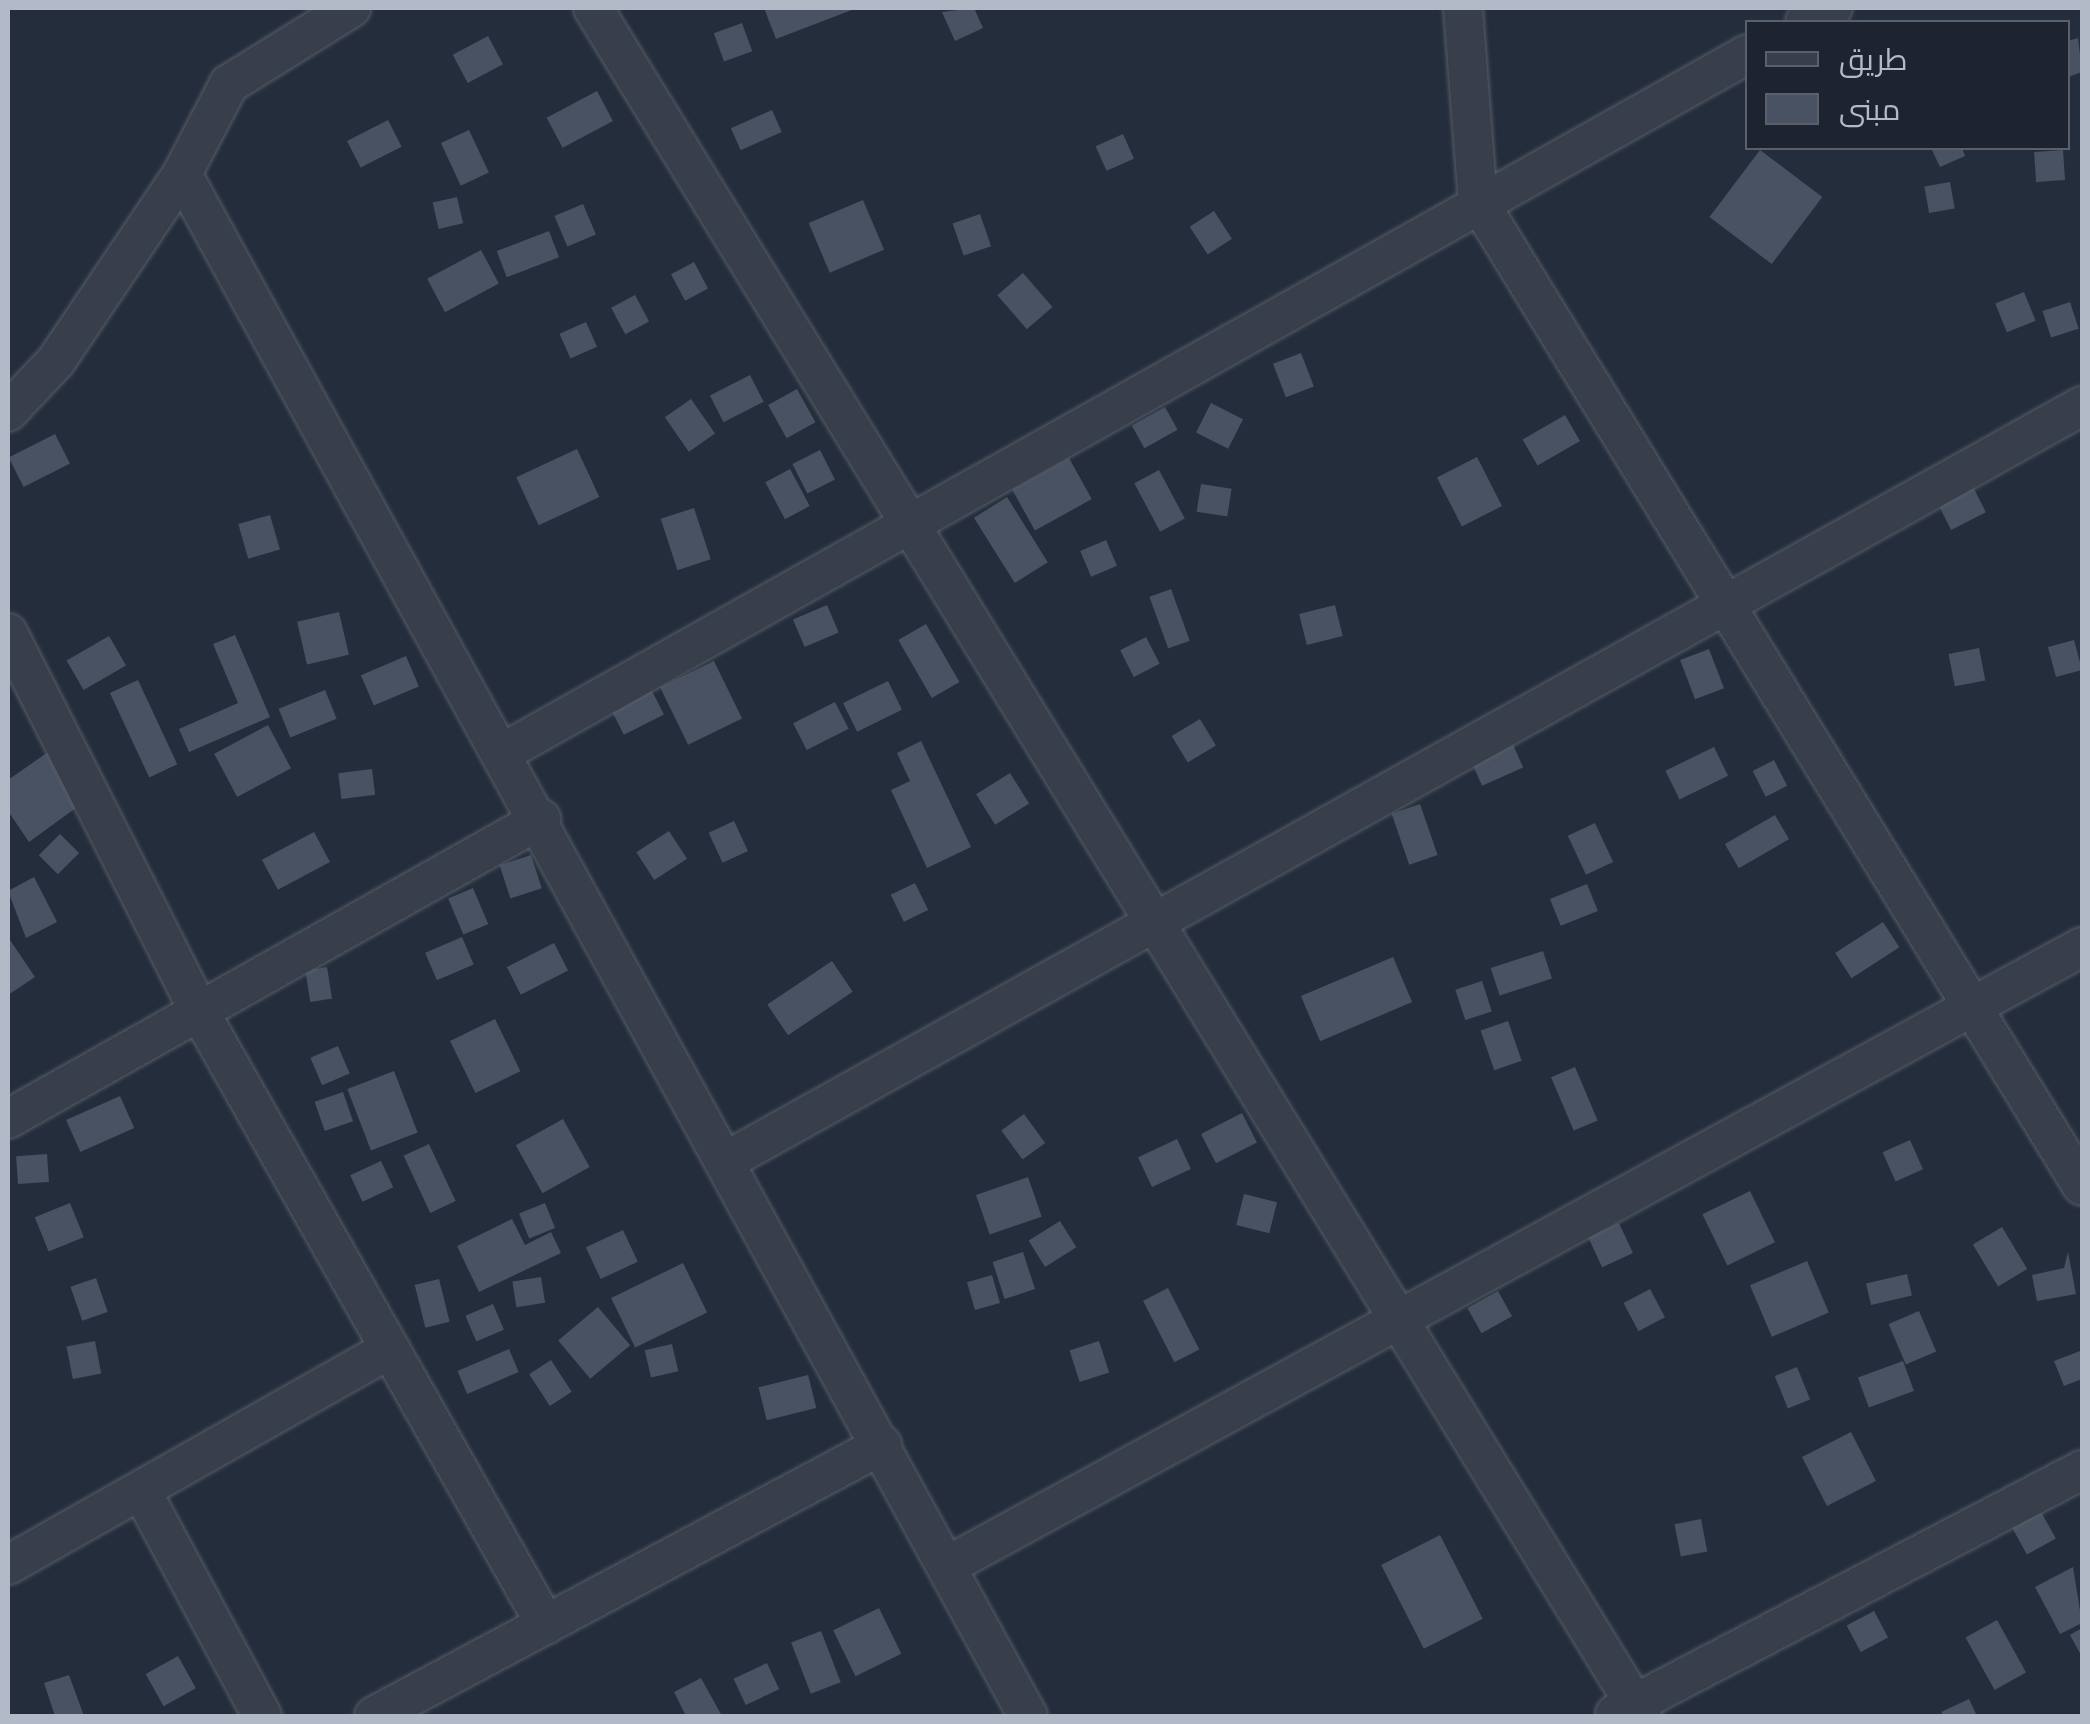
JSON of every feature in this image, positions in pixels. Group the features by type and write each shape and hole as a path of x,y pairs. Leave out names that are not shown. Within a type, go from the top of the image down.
{"street":[{"path":"8,412 56,361 182,174 229,84 351,8"},
{"path":"593,8 914,520 1629,1712 2082,1470"},
{"path":"1463,8 1478,201 1722,608 2082,1186"},
{"path":"1809,20 1833,8"},
{"path":"504,752 1478,201 1745,56"},
{"path":"182,174 541,819 1028,1716"},
{"path":"728,1160 2082,406"},
{"path":"8,633 199,1011 546,1625"},
{"path":"8,1119 541,819"},
{"path":"947,1566 1393,1316 2082,948"},
{"path":"8,1565 390,1349"},
{"path":"374,1716 882,1445"},
{"path":"142,1492 262,1716"}],"building":[{"path":"764,8 857,8 776,39"},
{"path":"974,8 983,28 955,41 942,12"},
{"path":"742,23 752,51 724,61 714,33"},
{"path":"488,36 503,64 468,83 453,55"},
{"path":"2078,38 2082,72 2070,76 2070,40"},
{"path":"597,91 613,121 563,148 547,118"},
{"path":"772,110 782,132 741,150 731,128"},
{"path":"388,120 402,147 361,168 347,141"},
{"path":"469,130 489,173 461,186 441,143"},
{"path":"1123,134 1134,159 1107,171 1096,146"},
{"path":"1760,150 1822,197 1772,264 1709,217"},
{"path":"1932,150 1963,150 1965,156 1940,167"},
{"path":"2063,150 2065,180 2036,182 2034,152"},
{"path":"1950,182 1955,209 1929,213 1924,187"},
{"path":"457,197 463,223 439,229 433,203"},
{"path":"863,200 884,250 830,273 809,223"},
{"path":"583,204 596,234 567,246 554,216"},
{"path":"1214,211 1232,239 1208,254 1190,227"},
{"path":"980,214 991,246 964,256 953,223"},
{"path":"549,231 559,257 507,277 497,251"},
{"path":"481,250 499,284 445,312 427,279"},
{"path":"694,262 708,288 685,301 671,274"},
{"path":"1023,273 1053,307 1027,329 997,295"},
{"path":"2024,292 2036,321 2007,332 1995,304"},
{"path":"635,295 649,321 625,334 611,308"},
{"path":"2070,302 2079,329 2051,338 2042,311"},
{"path":"586,322 597,347 570,358 560,334"},
{"path":"1301,353 1314,387 1286,397 1273,364"},
{"path":"750,375 764,402 724,422 710,395"},
{"path":"797,389 815,422 787,438 768,405"},
{"path":"691,399 715,433 689,452 665,417"},
{"path":"1211,403 1243,419 1228,449 1196,432"},
{"path":"1165,407 1178,430 1144,448 1132,425"},
{"path":"1565,415 1580,441 1538,465 1523,440"},
{"path":"55,434 70,463 24,487 9,458"},
{"path":"577,449 599,497 539,525 516,477"},
{"path":"820,450 835,479 807,493 792,464"},
{"path":"1477,457 1502,506 1462,526 1437,477"},
{"path":"1069,458 1092,499 1035,531 1012,490"},
{"path":"790,469 810,506 785,519 765,482"},
{"path":"1159,470 1185,519 1160,532 1134,483"},
{"path":"1970,481 1986,512 1951,530 1935,499"},
{"path":"1201,484 1232,489 1227,517 1197,512"},
{"path":"1007,497 1048,562 1015,583 974,518"},
{"path":"694,508 711,559 677,570 661,519"},
{"path":"270,515 280,550 248,559 238,524"},
{"path":"1106,540 1117,566 1091,577 1080,551"},
{"path":"1171,589 1190,641 1168,649 1149,597"},
{"path":"827,605 839,633 805,647 793,619"},
{"path":"1335,605 1343,636 1307,645 1299,614"},
{"path":"339,612 349,655 307,665 297,622"},
{"path":"926,624 960,682 932,698 898,640"},
{"path":"235,635 270,717 189,752 179,729 238,703 213,644"},
{"path":"109,636 126,665 84,690 67,660"},
{"path":"1146,637 1160,664 1134,677 1120,650"},
{"path":"2074,640 2082,670 2056,677 2048,647"},
{"path":"1979,648 1985,680 1955,686 1949,654"},
{"path":"1709,649 1724,688 1695,699 1680,660"},
{"path":"406,656 419,686 374,706 361,675"},
{"path":"714,661 742,719 688,745 660,687"},
{"path":"138,680 177,764 149,777 110,693"},
{"path":"888,681 902,710 857,732 843,703"},
{"path":"649,685 664,714 624,735 609,705"},
{"path":"325,690 337,719 290,737 279,709"},
{"path":"835,702 849,729 807,750 793,723"},
{"path":"1200,719 1216,746 1188,763 1172,736"},
{"path":"268,725 291,768 237,797 214,754"},
{"path":"1511,740 1523,767 1482,786 1470,758"},
{"path":"921,741 971,847 927,868 891,790 910,781 897,753"},
{"path":"1714,747 1728,776 1679,799 1665,771"},
{"path":"48,752 84,802 29,842 8,811 8,780"},
{"path":"1774,760 1787,786 1766,797 1753,771"},
{"path":"372,769 375,795 341,799 338,773"},
{"path":"1010,773 1029,804 995,825 976,794"},
{"path":"1420,804 1438,855 1409,865 1392,814"},
{"path":"1775,815 1789,839 1739,868 1725,844"},
{"path":"734,821 748,851 723,863 709,833"},
{"path":"1595,823 1613,862 1586,875 1568,836"},
{"path":"669,831 687,859 654,880 636,852"},
{"path":"314,832 330,862 278,890 262,860"},
{"path":"60,834 79,853 58,874 39,855"},
{"path":"531,855 542,888 510,898 500,865"},
{"path":"34,877 57,922 26,938 8,891"},
{"path":"915,883 928,910 904,922 891,895"},
{"path":"1587,884 1598,911 1561,926 1550,899"},
{"path":"473,888 488,924 463,934 448,899"},
{"path":"1883,922 1899,947 1852,978 1835,953"},
{"path":"8,937 35,977 8,995"},
{"path":"462,937 474,965 437,980 425,953"},
{"path":"554,943 568,971 521,995 507,967"},
{"path":"1543,951 1552,979 1500,996 1491,968"},
{"path":"1393,957 1412,1002 1320,1041 1301,996"},
{"path":"832,961 853,992 788,1035 767,1005"},
{"path":"327,967 332,999 310,1002 305,970"},
{"path":"1482,981 1492,1011 1465,1020 1455,990"},
{"path":"495,1019 520,1071 475,1093 450,1041"},
{"path":"1508,1021 1522,1061 1494,1070 1481,1030"},
{"path":"338,1046 350,1074 322,1085 310,1058"},
{"path":"1575,1067 1598,1120 1574,1131 1551,1077"},
{"path":"394,1071 418,1133 371,1151 347,1089"},
{"path":"343,1092 353,1121 325,1131 315,1102"},
{"path":"120,1096 134,1128 80,1152 66,1120"},
{"path":"1242,1113 1257,1142 1216,1163 1201,1134"},
{"path":"1024,1114 1045,1143 1023,1160 1001,1130"},
{"path":"563,1119 590,1167 542,1193 516,1145"},
{"path":"1177,1139 1191,1169 1152,1187 1138,1157"},
{"path":"1910,1140 1923,1169 1896,1181 1883,1152"},
{"path":"429,1144 456,1201 430,1213 404,1156"},
{"path":"47,1154 49,1182 18,1184 16,1156"},
{"path":"381,1161 393,1187 362,1202 350,1175"},
{"path":"1028,1177 1042,1217 990,1235 976,1195"},
{"path":"1750,1191 1775,1242 1727,1265 1702,1214"},
{"path":"1244,1194 1277,1202 1269,1233 1236,1225"},
{"path":"70,1203 84,1237 49,1252 35,1217"},
{"path":"545,1203 555,1228 529,1239 519,1213"},
{"path":"512,1219 525,1245 551,1232 561,1253 479,1292 457,1246"},
{"path":"1060,1221 1076,1247 1045,1267 1029,1241"},
{"path":"1619,1223 1633,1253 1602,1267 1588,1237"},
{"path":"2002,1227 2027,1269 1998,1287 1973,1245"},
{"path":"623,1230 638,1262 601,1279 586,1247"},
{"path":"1023,1252 1035,1289 1005,1299 993,1262"},
{"path":"2068,1252 2076,1294 2037,1301 2032,1275 2064,1268"},
{"path":"1807,1261 1829,1313 1772,1337 1750,1285"},
{"path":"683,1263 707,1312 635,1348 611,1298"},
{"path":"1907,1274 1912,1295 1871,1305 1866,1283"},
{"path":"992,1275 1000,1303 975,1310 967,1282"},
{"path":"541,1277 545,1303 516,1307 512,1282"},
{"path":"96,1278 108,1312 82,1321 70,1287"},
{"path":"439,1279 450,1322 425,1328 415,1285"},
{"path":"1168,1288 1199,1349 1174,1362 1143,1301"},
{"path":"1650,1289 1665,1317 1639,1331 1624,1303"},
{"path":"1498,1291 1512,1316 1481,1333 1467,1308"},
{"path":"493,1304 504,1330 476,1341 465,1316"},
{"path":"598,1307 630,1345 590,1379 558,1340"},
{"path":"1919,1311 1936,1352 1906,1364 1889,1324"},
{"path":"95,1341 101,1373 73,1379 67,1347"},
{"path":"1099,1341 1109,1372 1080,1382 1070,1351"},
{"path":"672,1344 678,1371 651,1378 645,1350"},
{"path":"509,1349 519,1372 467,1394 457,1371"},
{"path":"2080,1351 2082,1379 2064,1386 2054,1361"},
{"path":"551,1360 572,1392 550,1406 529,1374"},
{"path":"1903,1361 1914,1391 1869,1407 1858,1377"},
{"path":"1797,1367 1810,1399 1788,1408 1775,1376"},
{"path":"808,1375 816,1408 767,1420 759,1387"},
{"path":"1851,1432 1876,1481 1827,1506 1802,1457"},
{"path":"2035,1501 2056,1539 2027,1555 2006,1517"},
{"path":"1701,1519 1707,1551 1681,1557 1674,1524"},
{"path":"1440,1535 1483,1619 1424,1649 1381,1565"},
{"path":"2073,1567 2082,1623 2060,1634 2035,1587"},
{"path":"879,1608 901,1654 856,1676 833,1630"},
{"path":"1874,1611 1888,1637 1861,1652 1847,1626"},
{"path":"1997,1620 2026,1672 1995,1690 1966,1637"},
{"path":"2082,1628 2082,1657 2070,1635"},
{"path":"821,1631 841,1682 811,1694 791,1642"},
{"path":"178,1656 196,1688 164,1706 146,1674"},
{"path":"767,1663 779,1689 746,1705 733,1679"},
{"path":"69,1675 84,1716 55,1716 44,1683"},
{"path":"701,1678 722,1716 686,1716 674,1692"},
{"path":"1969,1699 1977,1716 1944,1716 1941,1712"}]}
